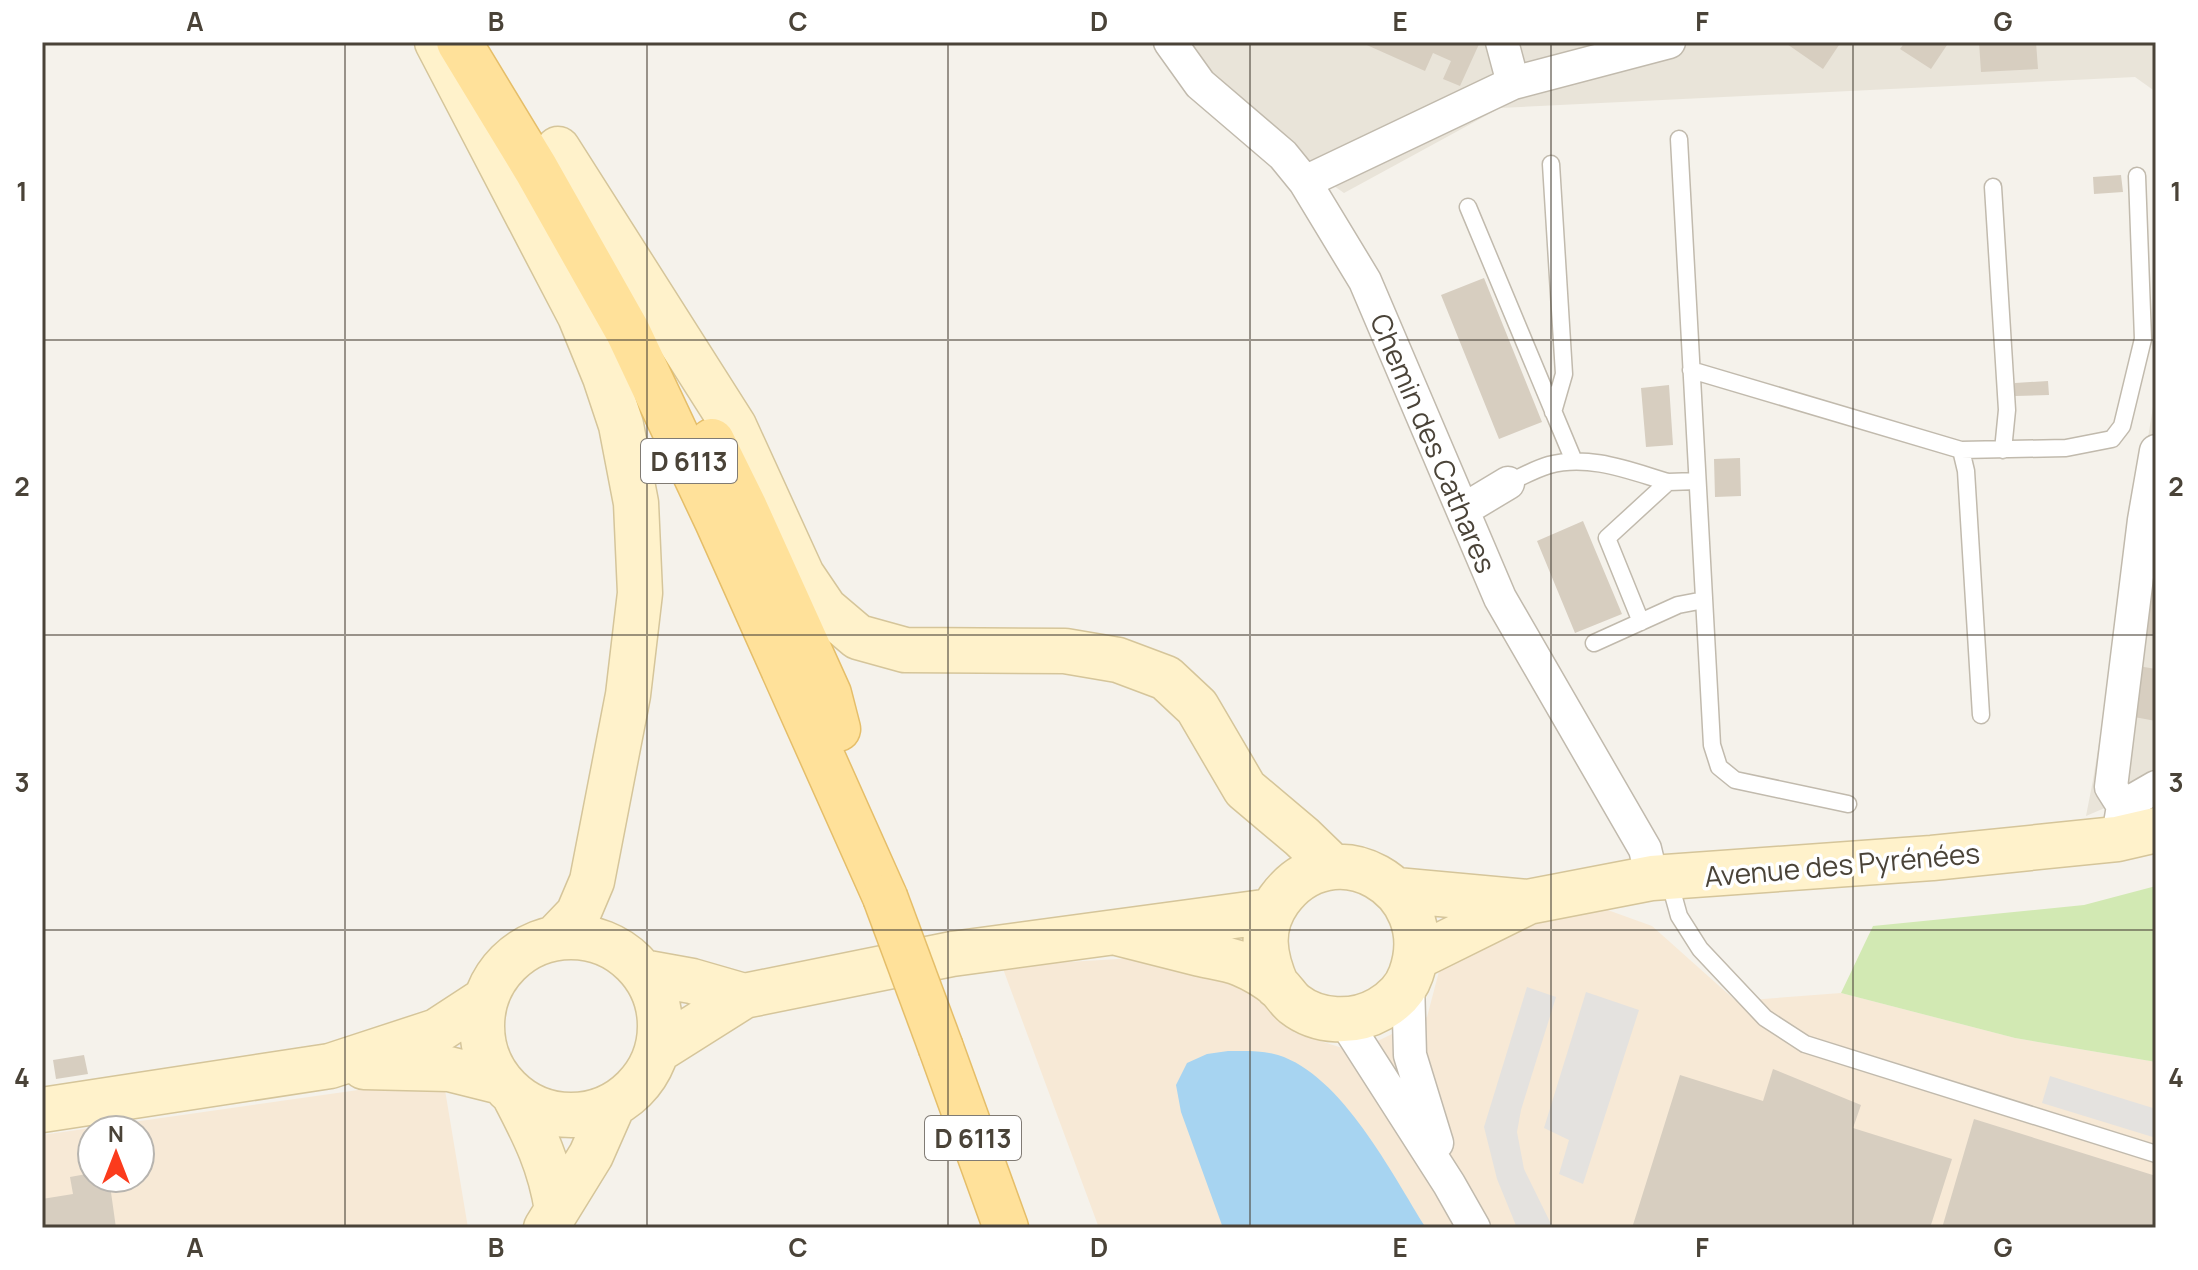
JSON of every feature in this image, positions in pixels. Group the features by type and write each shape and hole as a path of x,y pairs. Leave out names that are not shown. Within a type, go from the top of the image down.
{"main road":[{"path":"437,42 580,316 621,425 636,503 640,593 628,695 592,881 578,914 555,938"},
{"name":"D 6113","path":"459,42 536,169 628,332 717,521 885,897 1006,1228"},
{"name":"D 6113","path":"493,42 558,149 652,321 739,495 829,694 885,897"},
{"path":"558,149 734,426 802,575 825,609 858,637 905,650 1065,651 1118,660 1166,678 1197,707 1245,789 1333,867"},
{"name":"Avenue des Pyrénées","path":"1396,890 1528,902 1660,878 1932,858 2132,825"},
{"path":"1117,933 1241,964 1277,986 1295,1005 1318,1017 1344,1020 1369,1015 1392,1002 1413,969 1417,931 1410,909 1396,890 1378,876 1356,868 1333,867 1308,874 1287,890 1271,911 1264,936 1266,962 1277,986"},
{"name":"Avenue des Pyrénées","path":"1413,969 1528,902"},
{"path":"657,1051 744,996 952,954 1271,911"},
{"path":"330,1066 449,1069 508,1088 545,1111 562,1115 579,1115 613,1105 641,1082 657,1051 661,1023 656,996 642,972 625,955 604,943 580,937 555,938 525,949 512,959 492,984 486,999 482,1028 487,1056 508,1088 543,1150 552,1179 552,1219"},
{"path":"642,972 692,981 744,996"},
{"path":"42,1110 330,1066 437,1031 486,999"},
{"path":"552,1219 591,1155 613,1105"}],"street":[{"name":"Chemin des Cathares","path":"1170,42 1200,84 1283,155 1305,182 1365,281 1500,598 1660,878"},
{"path":"1502,42 1513,83"},
{"path":"1305,182 1513,83 1669,42"},
{"path":"2156,451 2144,520 2111,787 2132,825 2156,787"},
{"path":"1463,510 1508,483"},
{"path":"1413,969 1410,1055 1449,1184"},
{"path":"1344,1020 1474,1228"}],"lane":[{"path":"1679,139 1712,745 1719,767 1735,780 1848,804"},
{"path":"1551,164 1564,374 1553,412"},
{"path":"1691,370 1961,450 2066,448 2112,439 2122,426 2143,339 2137,176"},
{"path":"1993,187 2007,410 2003,450"},
{"path":"1468,207 1574,461"},
{"path":"1961,450 1966,471 1981,715"},
{"path":"1508,483 1549,465 1574,461 1605,464 1668,482 1697,481"},
{"path":"1641,622 1607,538 1668,482"},
{"path":"1594,643 1678,605 1704,600"},
{"path":"1660,878 1700,949 1765,1018 1805,1044 2156,1154"}],"shaded area":[{"path":"1177,42 2156,42 2156,92 2135,77 1500,108 1344,193 1300,162"},
{"path":"2156,388 2156,786 2086,816 2093,780"},
{"path":"1591,904 1652,926 1736,1001 1841,993 2015,1038 2156,1062 2156,1228 1099,1228 1002,966 1150,957 1240,981 1295,1033 1355,1052 1427,1017 1442,960 1487,936"},
{"path":"1527,987 1556,997 1517,1132 1524,1169 1553,1228 1517,1228 1497,1179 1484,1127"},
{"path":"1586,992 1639,1010 1583,1184 1559,1174 1569,1140 1544,1128"},
{"path":"2050,1076 2156,1109 2156,1138 2042,1103"},
{"path":"443,1078 468,1228 42,1228 42,1135 76,1130 76,1194 156,1194 156,1119"}],"green space":[{"path":"2156,886 2156,1062 2015,1038 1841,993 1873,926 2084,905"}],"water":[{"path":"1228,1051 1278,1055 1301,1066 1323,1083 1363,1129 1426,1228 1223,1228 1181,1112 1176,1085 1187,1063 1207,1054"}],"building":[{"path":"1360,42 1480,42 1460,86 1443,79 1451,61 1433,53 1425,71"},
{"path":"1784,42 1841,42 1823,69"},
{"path":"1905,42 1949,42 1931,69 1900,49"},
{"path":"1979,42 2036,42 2038,69 1981,72"},
{"path":"2121,175 2123,192 2094,194 2093,177"},
{"path":"1484,278 1542,422 1499,439 1441,295"},
{"path":"2048,381 2049,395 2015,396 2015,383"},
{"path":"1669,385 1673,445 1646,447 1641,388"},
{"path":"1740,458 1741,496 1715,497 1714,459"},
{"path":"1583,521 1622,614 1575,633 1537,541"},
{"path":"2147,573 2156,574 2156,635 2137,633"},
{"path":"2132,665 2156,669 2156,721 2123,715"},
{"path":"84,1055 88,1074 56,1079 53,1060"},
{"path":"1773,1069 1861,1105 1853,1128 1952,1159 1930,1228 1632,1228 1680,1075 1763,1101"},
{"path":"1974,1119 2156,1176 2156,1228 1942,1228"},
{"path":"76,1176 76,1194 111,1194 116,1228 42,1228 42,1199 73,1194 70,1177"}]}
